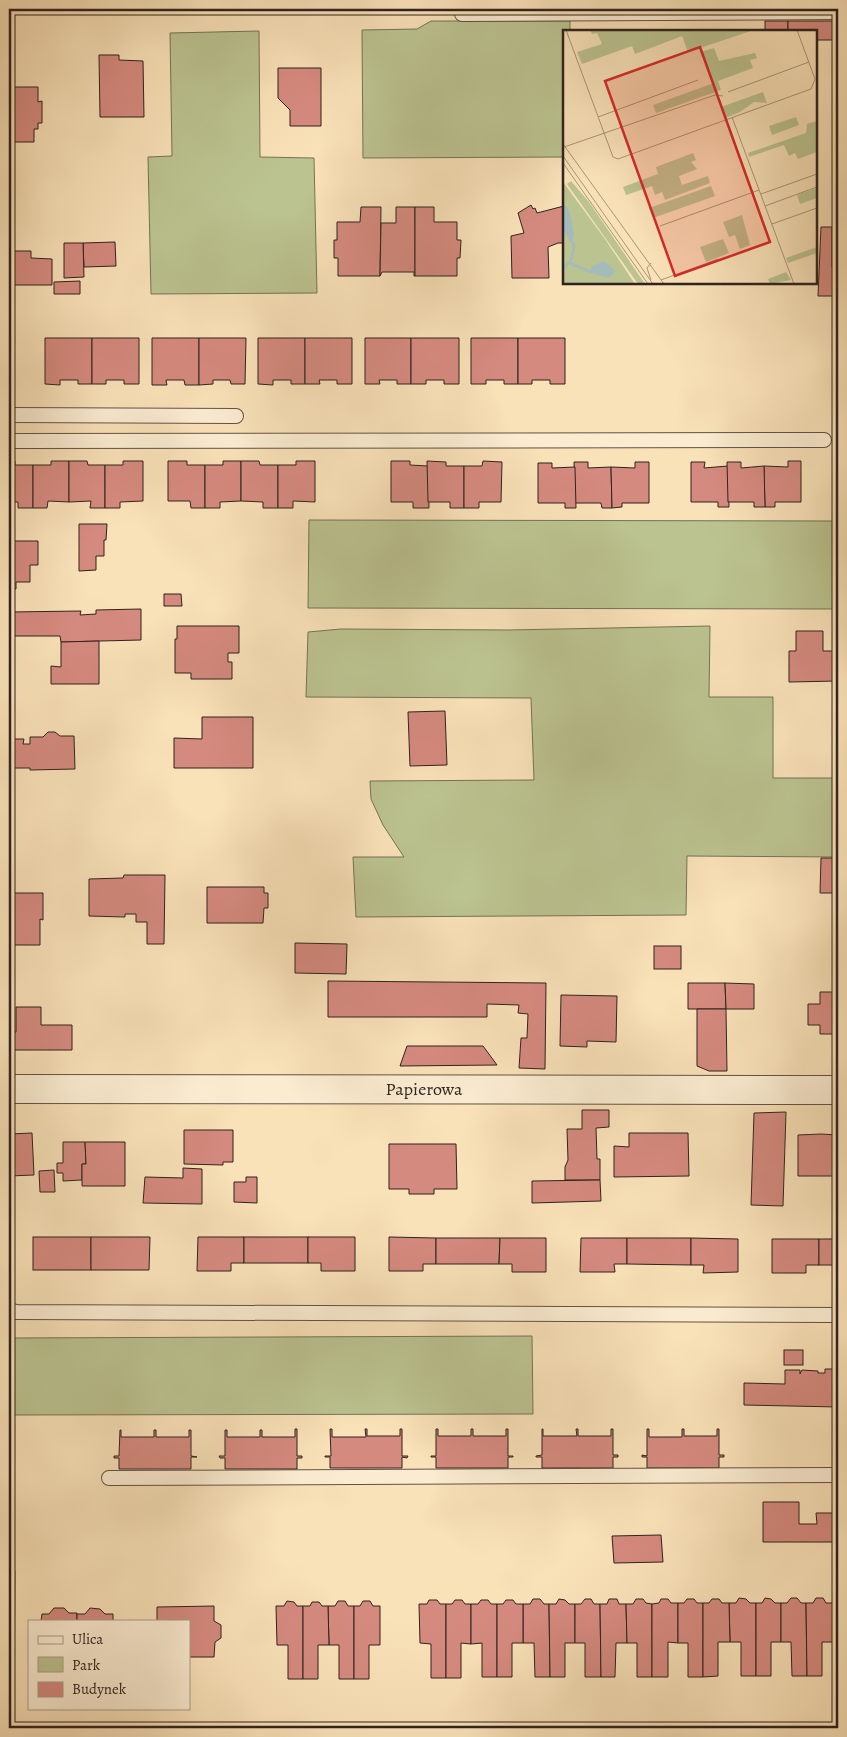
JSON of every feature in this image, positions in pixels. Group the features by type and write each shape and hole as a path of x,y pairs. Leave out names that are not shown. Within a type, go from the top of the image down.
{"street":[{"name":"Papierowa","path":"9,1089 838,1090"}],"lane":[{"path":"462,14 838,12"},
{"path":"9,415 236,416"},
{"path":"9,441 824,440"},
{"path":"9,1310 16,1312 838,1315"},
{"path":"109,1478 838,1475"}],"green space":[{"path":"431,21 570,21 570,30 563,30 563,157 363,158 362,30 417,29"},
{"path":"259,31 260,157 314,158 317,293 151,294 148,157 172,156 170,33"},
{"path":"309,520 838,521 838,609 308,608"},
{"path":"710,626 709,697 773,697 773,778 838,778 838,857 687,856 686,915 356,917 353,857 404,857 383,825 371,799 370,781 534,780 531,698 306,697 308,632 341,629 509,630"},
{"path":"532,1336 533,1414 9,1415 9,1338"},
{"path":"9,1570 15,1571 14,1696 9,1696"}],"building":[{"path":"765,21 788,21 788,30 765,30"},
{"path":"788,21 834,21 834,40 817,40 817,30 788,30"},
{"path":"99,55 119,55 119,60 143,61 144,117 100,117"},
{"path":"278,68 321,68 321,126 290,126 290,110 278,98"},
{"path":"9,87 38,87 38,102 42,101 42,123 38,123 38,129 34,129 34,142 9,142"},
{"path":"531,205 537,213 563,206 563,243 548,247 549,278 512,278 511,236 524,233 518,213"},
{"path":"361,207 381,207 380,276 338,276 338,258 334,258 337,222 360,222"},
{"path":"396,207 415,207 415,276 414,272 382,272 380,276 381,223 396,223"},
{"path":"415,207 434,207 434,222 457,222 457,240 461,240 460,258 457,258 457,276 415,276"},
{"path":"821,227 832,227 832,267 838,275 838,296 818,296"},
{"path":"115,242 116,266 84,267 83,243"},
{"path":"64,243 83,243 84,277 64,278"},
{"path":"9,251 31,251 31,258 52,259 52,285 9,285"},
{"path":"80,281 80,294 54,294 54,282"},
{"path":"45,338 92,338 92,384 78,384 78,380 60,380 60,385 45,384"},
{"path":"92,338 139,338 139,384 124,384 124,380 106,380 106,384 92,384"},
{"path":"152,338 199,338 199,385 185,385 184,380 166,380 167,385 152,385"},
{"path":"199,338 246,338 245,384 231,384 230,380 213,380 213,384 199,385"},
{"path":"258,338 305,338 305,384 291,384 291,380 273,380 273,385 258,384"},
{"path":"305,338 352,338 352,384 337,384 337,380 319,380 320,384 305,384"},
{"path":"365,338 411,338 411,384 397,384 397,380 379,380 380,384 365,384"},
{"path":"411,338 459,338 459,384 444,384 444,380 426,380 426,384 411,384"},
{"path":"471,338 518,338 518,384 504,384 504,380 486,380 486,384 471,384"},
{"path":"518,338 565,338 565,384 550,384 550,380 532,380 532,384 518,384"},
{"path":"9,461 15,461 15,465 33,465 33,508 18,508 18,502 9,502"},
{"path":"51,461 69,461 69,502 48,501 47,508 33,508 33,465 51,465"},
{"path":"69,461 87,461 88,465 105,465 105,508 90,508 91,501 69,502"},
{"path":"123,461 143,461 143,501 120,502 120,508 105,508 105,465 123,465"},
{"path":"168,461 187,461 187,465 205,465 205,508 191,508 190,501 168,501"},
{"path":"223,461 241,461 241,501 220,502 220,508 205,508 205,465 223,465"},
{"path":"241,461 259,461 260,465 278,465 278,508 263,508 263,502 241,501"},
{"path":"296,461 315,461 315,502 293,501 293,508 278,508 278,465 296,465"},
{"path":"391,461 410,461 410,465 428,466 429,508 413,508 413,502 391,502"},
{"path":"427,461 446,462 446,466 464,466 464,508 450,508 450,502 428,502"},
{"path":"483,461 502,462 501,502 479,502 479,508 464,508 464,466 482,466"},
{"path":"788,461 801,461 801,502 775,502 775,507 765,507 764,466 788,467"},
{"path":"574,462 588,462 588,468 611,467 612,508 602,508 601,503 575,503"},
{"path":"635,462 649,462 649,503 622,503 622,507 612,508 611,467 635,468"},
{"path":"691,462 705,462 704,468 728,466 729,507 718,507 718,502 691,502"},
{"path":"727,462 741,462 741,468 764,466 765,507 754,507 754,502 728,502"},
{"path":"538,463 552,463 552,468 575,467 576,508 565,508 565,503 538,503"},
{"path":"9,523 12,523 12,541 38,541 38,565 30,565 30,582 16,582 16,589 9,589"},
{"path":"79,524 107,524 104,556 96,556 96,570 79,571"},
{"path":"164,594 181,594 182,606 164,606"},
{"path":"141,609 141,640 61,642 60,636 9,636 9,612 81,611 80,615 96,614 96,610"},
{"path":"177,626 239,626 239,653 228,653 228,662 232,662 232,679 191,679 191,673 175,673"},
{"path":"796,631 823,631 823,651 838,651 838,681 789,682 789,651 796,651"},
{"path":"99,641 99,684 51,684 51,666 61,667 61,642"},
{"path":"445,711 447,765 410,766 408,712"},
{"path":"202,717 253,717 253,768 174,768 174,738 202,739"},
{"path":"48,732 55,732 60,736 74,736 75,769 30,770 30,768 9,768 9,739 24,739 23,744 30,744 30,737 43,737"},
{"path":"821,858 838,858 838,893 820,893"},
{"path":"124,875 165,875 164,944 147,944 147,922 136,922 136,914 125,914 125,917 89,916 89,879 123,878"},
{"path":"207,887 264,887 264,893 268,893 268,908 264,908 263,923 207,923"},
{"path":"9,893 43,893 43,920 40,919 40,945 9,945"},
{"path":"295,943 347,944 346,974 295,973"},
{"path":"654,946 681,946 681,969 654,969"},
{"path":"328,981 546,983 545,1069 519,1068 521,1038 527,1038 528,1014 518,1013 519,1005 487,1004 487,1017 328,1017"},
{"path":"688,983 725,983 726,1009 688,1009"},
{"path":"725,983 754,984 754,1009 726,1009"},
{"path":"820,992 838,992 838,1034 820,1034 820,1025 808,1025 808,1004 820,1004"},
{"path":"561,995 617,996 616,1042 587,1041 587,1047 560,1046"},
{"path":"16,1007 41,1007 41,1025 72,1025 72,1050 9,1050 9,1033 16,1032"},
{"path":"697,1009 726,1009 727,1071 709,1071 697,1066"},
{"path":"407,1046 483,1046 497,1065 400,1066"},
{"path":"582,1110 609,1110 609,1127 596,1128 597,1159 600,1159 600,1180 565,1180 565,1167 568,1160 567,1129 582,1129"},
{"path":"786,1112 783,1206 751,1205 754,1113"},
{"path":"184,1130 233,1130 233,1162 223,1162 223,1165 184,1164"},
{"path":"32,1133 34,1175 9,1176 9,1134"},
{"path":"629,1133 688,1133 689,1176 614,1177 614,1146 629,1147"},
{"path":"798,1135 838,1135 838,1176 798,1176"},
{"path":"63,1142 85,1142 86,1164 82,1164 82,1180 63,1181 63,1173 57,1173 57,1163 63,1163"},
{"path":"85,1142 125,1142 125,1186 82,1186 82,1164 86,1164"},
{"path":"389,1144 456,1144 457,1189 434,1189 434,1194 409,1194 409,1189 389,1189"},
{"path":"183,1168 202,1169 202,1204 143,1203 145,1177 183,1178"},
{"path":"54,1170 55,1192 40,1192 39,1171"},
{"path":"246,1177 257,1177 257,1203 234,1202 234,1182 246,1182"},
{"path":"600,1180 601,1201 532,1203 532,1181"},
{"path":"33,1237 91,1237 91,1270 33,1270"},
{"path":"91,1237 150,1237 149,1270 91,1270"},
{"path":"198,1237 244,1237 244,1263 231,1263 231,1271 197,1271"},
{"path":"244,1237 308,1237 308,1263 244,1263"},
{"path":"308,1237 355,1237 355,1271 321,1271 321,1263 308,1263"},
{"path":"389,1237 436,1238 436,1264 423,1264 423,1271 389,1271"},
{"path":"436,1238 500,1238 499,1264 436,1264"},
{"path":"500,1238 546,1238 546,1272 512,1272 512,1264 499,1264"},
{"path":"581,1238 627,1238 627,1264 614,1264 615,1272 580,1272"},
{"path":"627,1238 691,1238 691,1265 627,1264"},
{"path":"691,1238 738,1239 738,1272 703,1273 704,1265 691,1265"},
{"path":"772,1239 819,1239 819,1265 806,1265 806,1273 772,1273"},
{"path":"819,1239 838,1239 838,1265 819,1265"},
{"path":"784,1350 803,1350 803,1365 784,1365"},
{"path":"837,1353 838,1407 744,1405 744,1383 785,1384 785,1370 800,1370 800,1374 802,1370 825,1373 825,1369 837,1369"},
{"path":"295,1429 297,1429 297,1456 302,1456 302,1458 297,1458 297,1469 225,1469 225,1458 220,1458 219,1456 225,1456 225,1430 227,1430 227,1437 260,1437 260,1430 262,1430 262,1437 295,1437"},
{"path":"330,1429 332,1429 332,1437 366,1437 365,1429 367,1429 367,1436 400,1436 400,1429 402,1429 402,1456 408,1456 407,1458 402,1457 402,1468 330,1468 330,1457 325,1456 331,1456"},
{"path":"436,1429 438,1429 438,1436 471,1436 471,1429 473,1429 473,1436 506,1436 506,1429 508,1429 508,1456 513,1457 508,1457 508,1468 436,1468 436,1457 431,1456 436,1456"},
{"path":"542,1429 543,1436 577,1436 576,1429 578,1429 578,1436 611,1436 611,1429 613,1429 613,1455 618,1455 618,1457 613,1457 613,1468 542,1468 542,1457 536,1456 542,1455"},
{"path":"647,1429 649,1429 649,1437 682,1437 682,1429 684,1429 684,1436 717,1436 717,1429 719,1429 719,1455 724,1455 724,1457 719,1457 719,1468 647,1468 647,1457 642,1457 642,1455 647,1456"},
{"path":"120,1430 121,1437 154,1437 154,1430 156,1430 156,1437 189,1437 189,1430 191,1430 191,1456 197,1457 191,1457 191,1469 119,1469 119,1458 114,1458 114,1456 119,1456"},
{"path":"763,1502 799,1502 799,1524 817,1524 816,1513 838,1513 838,1542 763,1542"},
{"path":"661,1535 663,1562 614,1563 612,1536"},
{"path":"739,1598 746,1599 750,1603 756,1603 756,1676 741,1676 741,1642 730,1642 729,1603 736,1603"},
{"path":"765,1598 771,1599 775,1603 781,1603 781,1642 771,1642 771,1676 756,1676 756,1603 762,1603"},
{"path":"791,1598 797,1598 801,1603 806,1603 807,1676 792,1676 791,1642 781,1642 781,1603 787,1603"},
{"path":"816,1598 823,1598 826,1603 833,1603 833,1642 822,1642 822,1676 807,1676 806,1603 813,1603"},
{"path":"533,1599 540,1599 544,1604 549,1604 550,1677 535,1677 534,1643 523,1643 523,1604 530,1604"},
{"path":"559,1599 565,1600 569,1604 575,1604 575,1643 565,1643 565,1677 550,1677 549,1604 556,1604"},
{"path":"585,1599 591,1599 594,1604 600,1604 601,1677 585,1677 585,1643 575,1643 575,1604 581,1604"},
{"path":"609,1599 617,1599 619,1604 626,1604 627,1643 616,1643 615,1677 601,1677 600,1604 607,1604"},
{"path":"636,1599 643,1599 646,1603 652,1604 652,1677 637,1677 637,1643 627,1643 626,1604 633,1604"},
{"path":"661,1599 668,1599 671,1603 678,1603 678,1643 668,1642 668,1677 652,1677 652,1604 659,1603"},
{"path":"687,1599 694,1599 697,1603 703,1603 703,1677 688,1677 688,1643 678,1643 678,1603 684,1603"},
{"path":"712,1599 719,1599 722,1603 729,1603 730,1642 718,1642 718,1676 703,1677 703,1603 709,1603"},
{"path":"429,1600 437,1600 440,1604 446,1604 446,1678 431,1678 431,1644 420,1643 419,1604 427,1604"},
{"path":"455,1600 462,1600 465,1604 471,1604 471,1644 461,1643 461,1678 446,1678 446,1604 452,1604"},
{"path":"481,1600 488,1600 491,1604 497,1604 497,1677 482,1677 482,1643 471,1644 471,1604 478,1604"},
{"path":"506,1600 513,1600 516,1604 523,1604 523,1643 512,1643 512,1677 497,1677 497,1604 503,1604"},
{"path":"287,1601 294,1602 297,1606 303,1606 303,1679 288,1679 288,1645 277,1645 276,1606 284,1606"},
{"path":"338,1601 345,1601 348,1606 354,1606 354,1679 339,1679 339,1645 329,1645 328,1606 335,1606"},
{"path":"363,1601 370,1601 373,1606 380,1606 380,1645 369,1645 369,1679 354,1679 354,1606 360,1606"},
{"path":"312,1602 319,1602 322,1606 328,1606 329,1645 318,1645 318,1679 303,1679 303,1606 310,1606"},
{"path":"214,1606 214,1621 221,1625 221,1638 215,1642 214,1657 190,1657 190,1620 157,1620 157,1607"},
{"path":"54,1608 64,1608 69,1613 77,1613 77,1620 41,1620 42,1614 49,1614"},
{"path":"90,1608 100,1609 105,1614 113,1614 113,1620 77,1620 77,1614 85,1614"}]}
